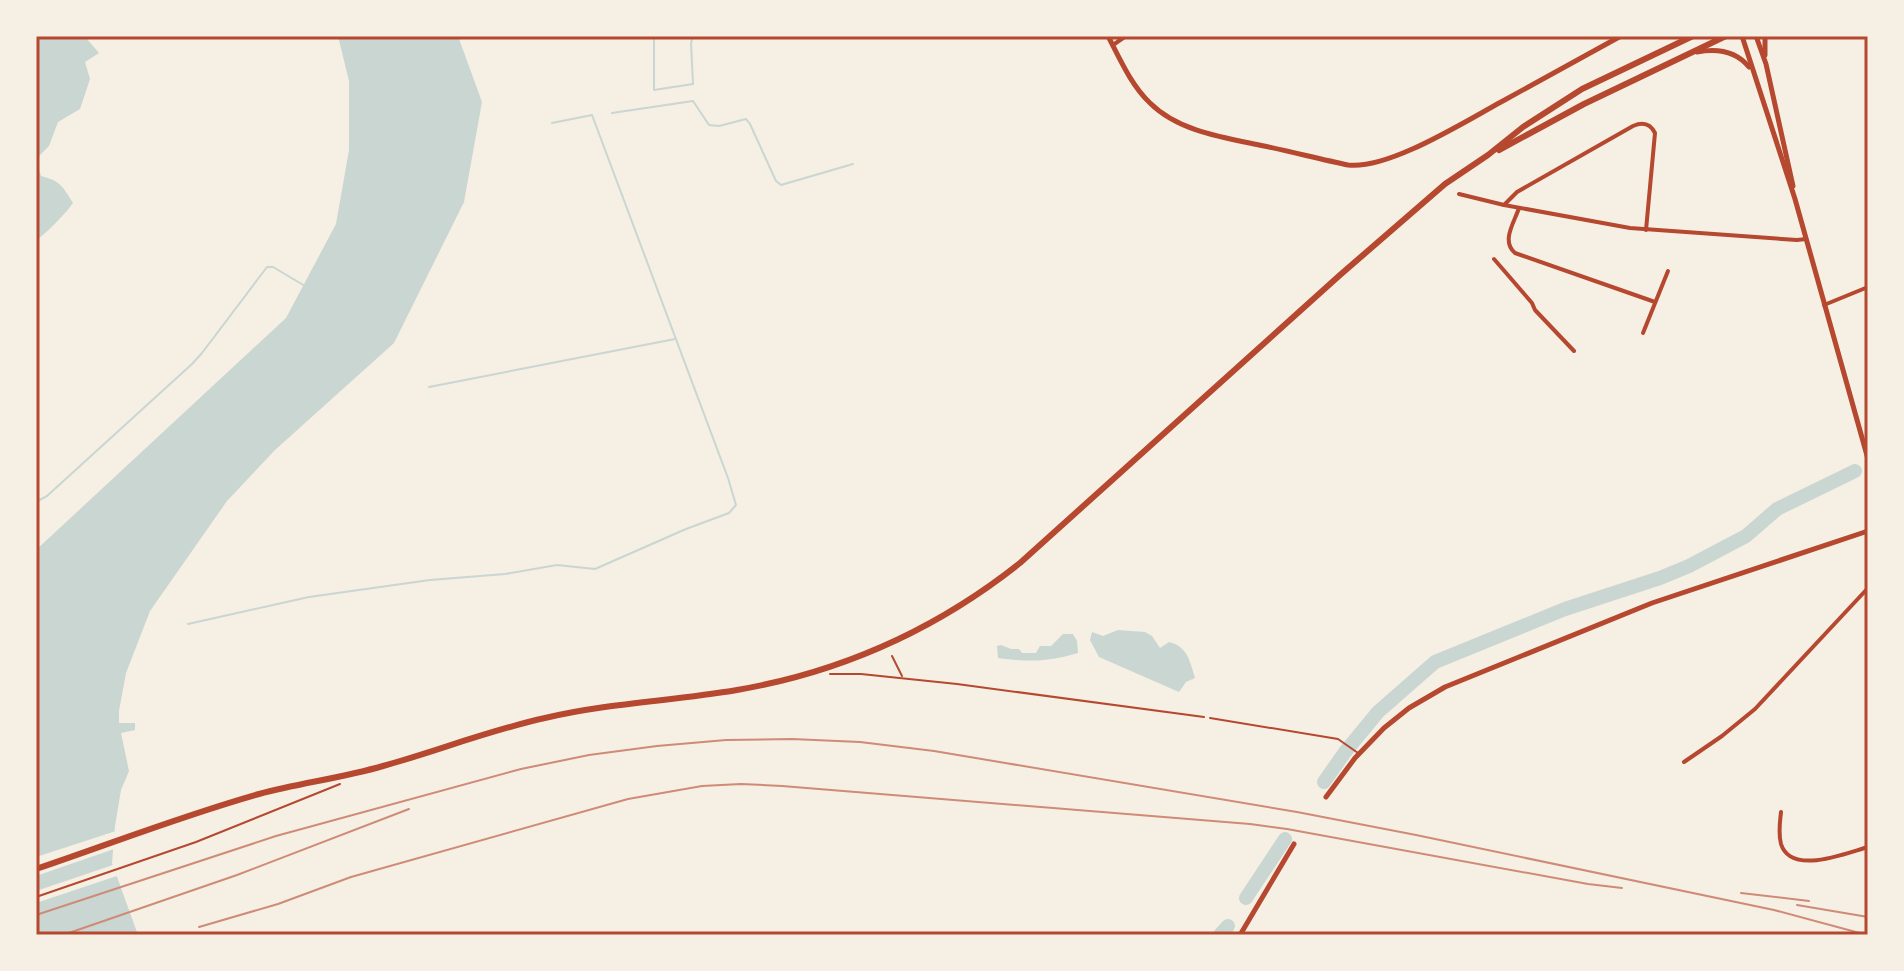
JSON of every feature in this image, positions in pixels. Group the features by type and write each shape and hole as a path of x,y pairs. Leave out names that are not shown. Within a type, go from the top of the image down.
{"main road":[{"path":"1488,155 1584,104 1726,36"},
{"path":"36,869 236,801 382,766 544,718 776,682 888,645 957,609 1012,570 1445,184 1582,89 1691,37"}],"street":[{"path":"1108,36 1134,84 1153,107 1166,116 1201,131 1353,166 1372,163 1422,144 1621,36"},
{"path":"1113,45 1126,36"},
{"path":"1756,36 1766,64 1795,199"},
{"path":"1765,36 1766,64"},
{"path":"1742,37 1795,199 1868,459"},
{"path":"1688,54 1713,50 1729,52 1742,59 1754,74"},
{"path":"1504,205 1517,192 1633,126 1645,123 1655,133 1646,230"},
{"path":"1459,194 1519,208 1646,230 1806,239"},
{"path":"1519,208 1508,239 1509,248 1515,253 1655,302"},
{"path":"1494,259 1535,310 1574,351"},
{"path":"1643,333 1668,271"},
{"path":"1824,305 1868,287"},
{"path":"1326,797 1359,754 1384,728 1409,708 1460,681 1652,603 1868,531"},
{"path":"1684,762 1755,709 1868,588"},
{"path":"1781,812 1781,842 1793,858 1815,861 1868,847"},
{"path":"1240,935 1294,844"}],"lane":[{"path":"1210,718 1338,739 1359,754"},
{"path":"36,897 196,842 340,784"}],"path":[{"path":"892,656 904,678"},
{"path":"829,673 904,678 1210,718"}],"shaded area":[{"path":"42,36 80,36 87,39 99,53 85,62 90,79 80,109 58,122 49,146 36,159 36,43"},
{"path":"338,36 458,36 482,102 464,202 394,343 275,450 227,501 150,611 126,673 119,711 119,723 135,723 135,730 121,733 129,771 121,790 112,863 138,935 36,935 36,550 286,318 336,224 349,150 349,81"},
{"path":"36,160 41,176 61,185 73,203 36,240"},
{"path":"1118,630 1145,632 1160,648 1169,642 1180,647 1187,655 1195,678 1186,682 1179,692 1099,657 1090,640 1092,632 1103,636"},
{"path":"1063,634 1073,634 1078,653 1038,660 998,658 997,646 1019,649 1022,653 1036,653 1040,646 1051,646"}],"pier":[{"path":"119,830 117,848 36,876 36,857"},
{"path":"116,864 120,875 36,903 36,891"}],"waterway":[{"path":"654,36 654,90 693,84 693,36"},
{"path":"612,113 693,101 709,125 719,126 746,119 776,181 781,185 853,164"},
{"path":"188,624 309,597 430,580 505,574 557,565 595,569 729,513 736,505 592,115 552,123"},
{"path":"36,502 47,496 192,364 267,267 273,267 305,286"},
{"path":"429,387 675,339"},
{"path":"1324,782 1378,712 1435,662 1565,609 1689,566 1746,536 1777,509 1855,471"},
{"path":"1246,898 1285,839"},
{"path":"1220,935 1228,926"}],"railway":[{"path":"36,915 276,836 521,769 589,755 657,746 726,740 792,739 860,742 934,751 1297,812 1774,910 1867,935"},
{"path":"199,927 278,904 351,877 628,799 702,786 741,784 1250,824 1622,888"},
{"path":"63,935 237,875 409,809"},
{"path":"1741,893 1809,901"},
{"path":"1797,905 1868,917"}]}
